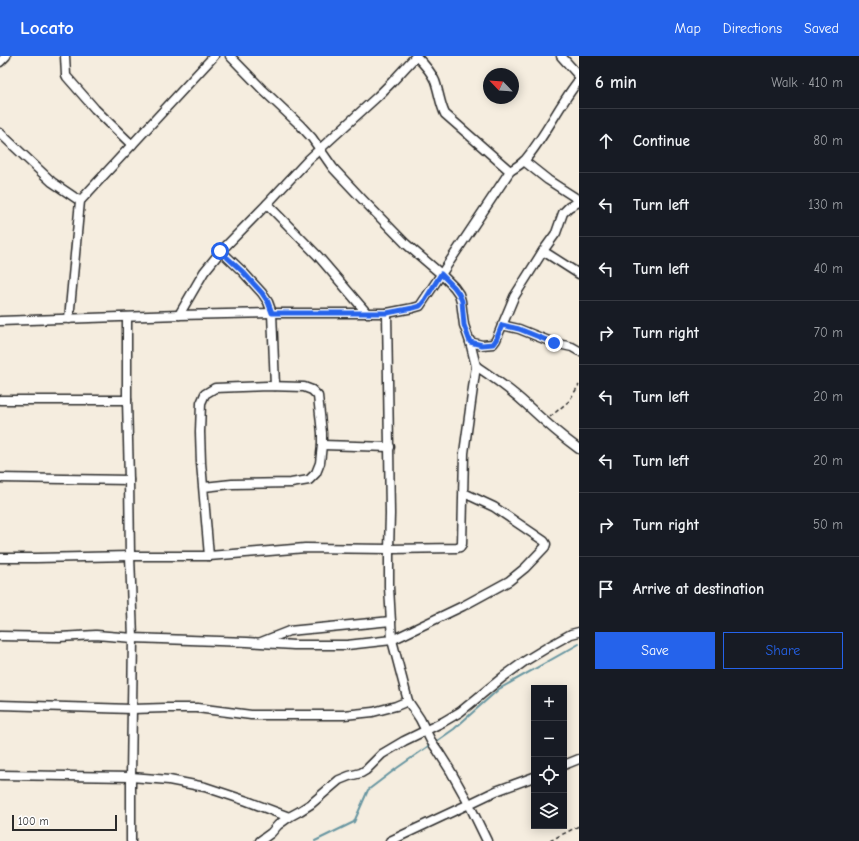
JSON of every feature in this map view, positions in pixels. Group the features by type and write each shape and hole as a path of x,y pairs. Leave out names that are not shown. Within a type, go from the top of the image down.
{"street":[{"path":"0,62 6,56"},
{"path":"66,56 67,77 95,109 132,145"},
{"path":"0,558 209,556 305,548 458,548 462,544 464,452 476,366 464,325 462,301 459,294 441,274 406,244 368,205 333,168 312,138 300,125 230,56"},
{"path":"179,315 204,272 220,251 309,159 378,96 416,56 435,80 445,114 510,171"},
{"path":"561,56 579,76"},
{"path":"69,319 80,201 212,57"},
{"path":"0,321 272,313 387,313 420,306 510,171 524,161 540,140 579,80"},
{"path":"0,133 52,182 80,201"},
{"path":"470,342 482,345 493,344 514,297 556,233 563,213 579,201 548,180 524,161"},
{"path":"267,204 318,256 366,312"},
{"path":"220,251 243,272 268,302 272,313 275,386"},
{"path":"543,251 579,274"},
{"path":"387,313 390,447 390,514 388,549 392,640 408,701 469,804 487,841"},
{"path":"127,317 127,400 133,638 131,841"},
{"path":"502,325 519,329 554,343 572,347 579,351"},
{"path":"476,366 493,377 526,404 544,422 579,449"},
{"path":"204,487 232,484 291,483 309,480 316,473 320,463 322,445 318,396 312,390 304,387 275,386 215,388 205,394 201,403 200,432 201,463 209,556"},
{"path":"0,400 127,400"},
{"path":"322,445 390,447"},
{"path":"0,478 129,480"},
{"path":"0,636 59,637 96,634 133,638 294,645 347,645 392,640 509,582 546,547 544,541 494,507 464,493"},
{"path":"258,643 289,631 391,621"},
{"path":"260,841 271,833 278,825 306,807 339,780 366,770 382,754 409,738 460,712 503,676 525,661 571,634 579,632"},
{"path":"0,705 132,709 197,708 251,715 344,715 373,712 408,701"},
{"path":"567,764 579,759"},
{"path":"0,775 131,777 169,780 205,787 247,801 289,818"},
{"path":"390,841 496,791 531,778"}],"path":[{"path":"544,422 569,401 579,385"},
{"path":"550,841 579,826"}],"waterway":[{"path":"434,743 454,729 499,689 579,644"},
{"path":"315,841 354,822 368,790 430,745"}],"route":[{"path":"220,251 243,272 262,293 268,302 272,313 387,313 413,308 420,306 425,300 441,274 454,287 462,301 464,325 470,342 482,345 493,344 502,325 519,329 554,343"}]}
